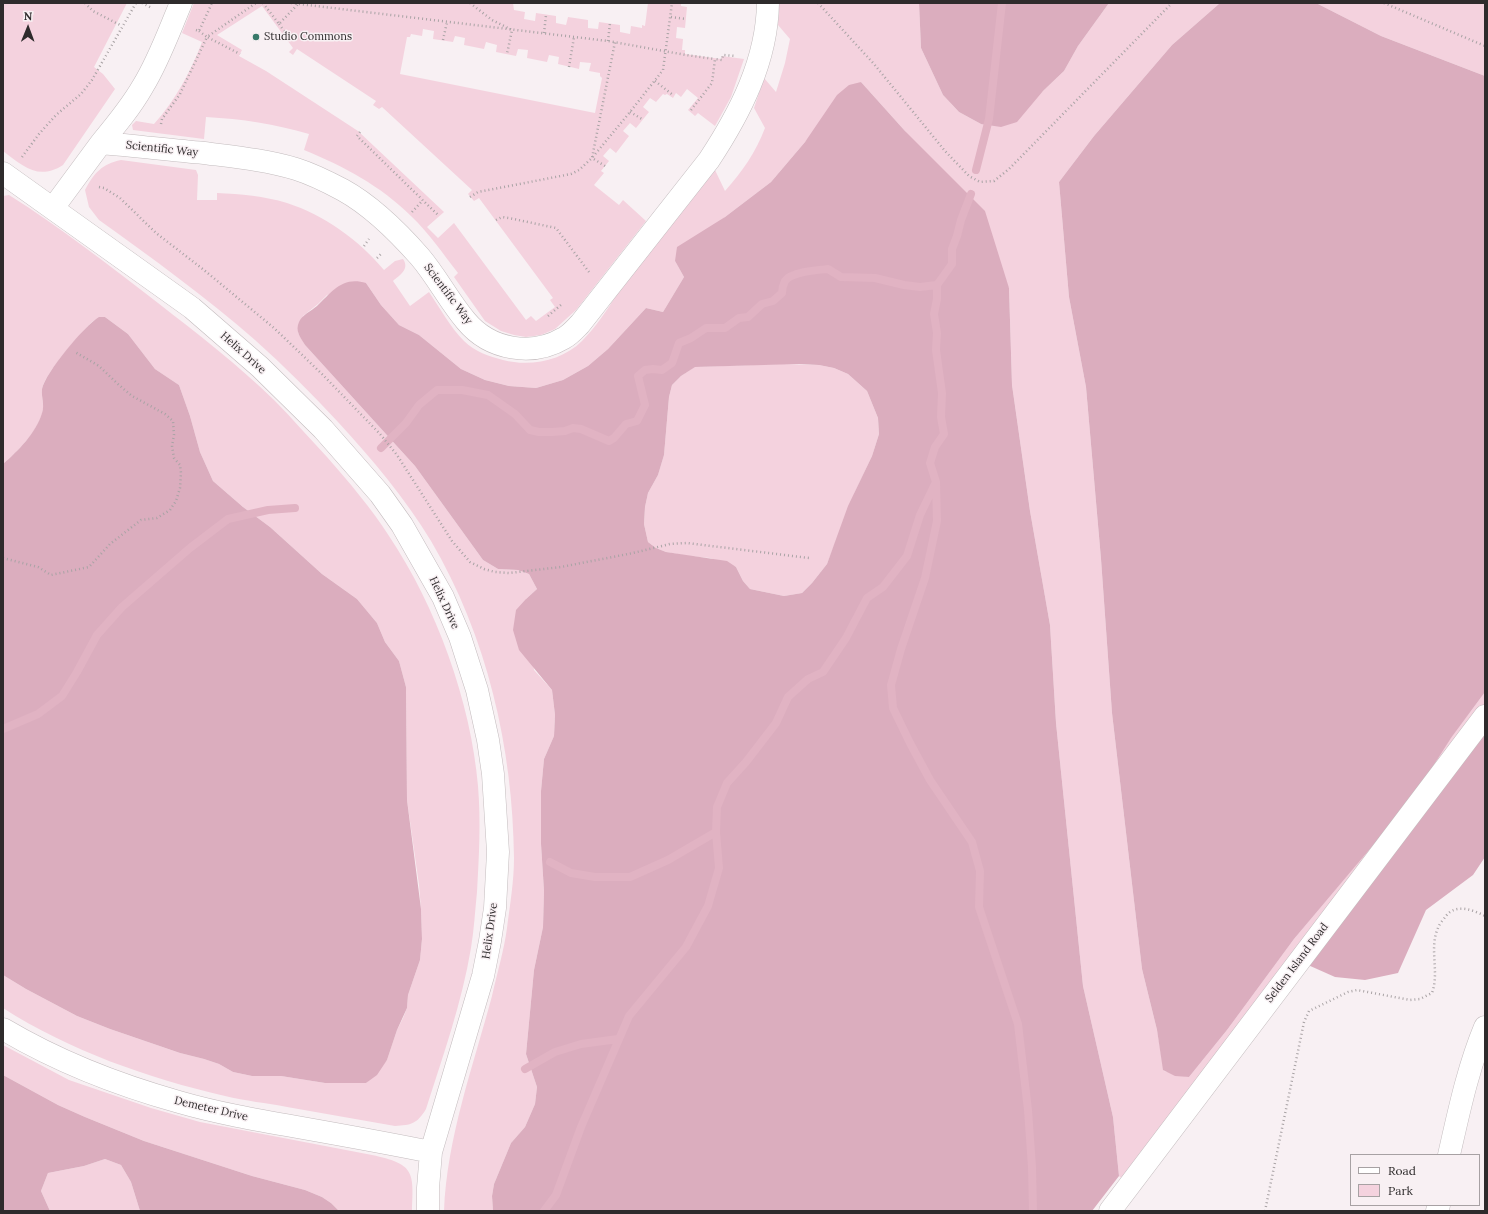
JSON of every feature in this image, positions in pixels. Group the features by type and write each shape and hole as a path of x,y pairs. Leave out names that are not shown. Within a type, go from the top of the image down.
{"street":[{"path":"53,208 120,120 144,85 181,3"},
{"name":"Scientific Way","path":"101,143 139,146 254,160 297,170 344,190 364,203 399,235 421,258 466,322 484,337 501,346 533,349 547,346 565,338 580,324 709,160 733,123 750,86 764,38 768,3"},
{"name":"Helix Drive","path":"11,167 53,208 192,308 260,367 323,429 380,494 402,525 443,597 460,637 477,690 487,733 493,774 498,852 495,908 483,976 431,1152 428,1211"},
{"name":"Selden Island Road","path":"1110,1211 1485,716"},
{"path":"1449,1154 1463,1090 1476,1048 1485,1027"},
{"name":"Demeter Drive","path":"3,1029 59,1059 179,1102 226,1114 431,1152"}],"path":[{"path":"85,3 93,11 122,26"},
{"path":"11,167 56,115 81,94 92,80 136,3"},
{"path":"161,127 162,118 180,94 207,37 256,3"},
{"path":"263,3 290,40"},
{"path":"291,3 608,41 666,52 722,60 723,55 758,59"},
{"path":"279,24 299,3"},
{"path":"470,3 492,20 512,30"},
{"path":"470,197 478,192 571,174 579,170 592,158 663,70 672,3"},
{"path":"818,3 874,64 946,151 969,176 980,182 994,180 1010,169 1172,3"},
{"path":"1384,3 1485,46"},
{"path":"544,33 546,15"},
{"path":"670,16 686,19"},
{"path":"443,40 447,22"},
{"path":"608,41 610,24"},
{"path":"507,54 512,30"},
{"path":"199,31 207,37 240,54"},
{"path":"569,67 574,38"},
{"path":"592,158 615,42"},
{"path":"691,110 712,83 715,58"},
{"path":"655,81 673,95"},
{"path":"630,112 642,119"},
{"path":"360,132 357,136 439,216"},
{"path":"592,158 605,166"},
{"path":"70,184 104,188 120,198 156,233 204,270 274,328 322,374 380,434 397,455 452,541 470,562 494,572 509,573 561,567 670,544 687,543 809,558"},
{"path":"408,216 423,200"},
{"path":"496,220 502,217 556,228 593,278"},
{"path":"545,319 563,304"},
{"path":"3,558 38,567 51,575 89,567 110,544 141,520 157,518 170,510 176,501 180,488 181,473 180,465 174,458 172,446 174,434 172,421 165,414 132,396 118,385 99,366 74,352"},
{"path":"1265,1211 1304,1022 1309,1011 1348,992 1357,990 1410,1000 1420,999 1432,993 1435,984 1434,944 1438,926 1449,912 1455,909 1474,910 1485,916"}],"green space":[{"path":"3,3 127,3 94,67 103,74 115,89 63,165 54,170 38,172 31,170 17,162 3,151"},
{"path":"194,3 513,3 514,10 525,12 524,19 535,21 536,13 556,16 556,23 566,25 568,17 588,20 588,28 598,29 599,22 620,25 620,32 630,34 631,26 642,28 642,25 645,26 648,3 681,3 681,6 687,7 685,28 677,27 676,38 683,39 682,50 685,50 685,54 721,59 722,56 744,59 731,97 715,126 698,113 695,116 688,110 698,98 687,89 681,97 676,93 673,98 667,94 663,94 656,102 650,98 643,107 649,112 636,128 630,123 623,131 629,136 616,153 610,148 603,156 609,161 601,171 604,173 594,185 619,205 623,200 646,221 576,310 555,329 541,335 526,337 501,331 485,321 454,277 458,273 430,236 418,223 399,205 374,186 347,170 304,150 309,134 258,122 206,117 204,139 133,130 132,125 136,121 154,124 176,96 188,75 202,42 182,33","holes":["262,6 293,48 289,52 293,55 297,49 376,101 373,105 379,109 382,107 472,190 468,194 474,201 479,198 553,298 550,300 555,307 536,321 531,316 526,320 454,223 438,238 427,227 444,212 358,131 266,71 239,56 242,50 217,35","423,29 434,31 433,39 453,42 455,36 465,38 464,45 484,49 486,42 497,45 496,52 516,56 518,49 528,50 527,58 547,62 549,55 559,57 558,64 579,69 580,62 591,63 589,71 600,73 602,78 595,113 400,74 407,37 410,37 411,34 422,36"]},
{"path":"779,3 919,3 921,48 943,95 959,112 981,124 1043,91 1064,71 1078,46 1109,3 1220,3 1172,45 1094,136 1059,182 1069,297 1086,387 1101,559 1112,713 1142,969 1157,1030 1164,1071 1189,1077 1227,1030 1294,939 1356,865 1485,692 1485,731 1136,1192 1119,1176 1113,1117 1083,986 1056,723 1050,625 1030,511 1012,385 1009,288 905,131 861,82 805,142 771,182 725,217 675,261 684,277 663,312 646,308 608,349 588,366 563,380 536,388 509,386 485,380 461,369 419,335 399,325 381,305 366,283 327,295 303,316 298,333 305,345 415,466 483,560 498,569 518,570 529,574 537,589 526,599 534,670 552,690 555,715 554,736 544,759 541,791 541,844 544,891 543,927 534,970 526,1054 537,1087 535,1104 525,1127 511,1143 494,1184 492,1196 493,1211 444,1211 446,1183 455,1129 492,996 502,954 512,893 514,858 508,775 502,734 482,654 451,577 421,525 388,479 338,422 277,360 255,340 159,263 99,220 89,207 85,190 99,170 109,164 121,160 196,170 198,175 197,200 217,200 217,193 235,194 270,199 301,208 340,230 364,249 384,270 395,261 403,259 405,269 393,281 410,306 429,292 454,330 468,345 477,351 513,362 524,363 545,361 555,358 574,348 587,336 617,294 715,170 725,191 748,161 765,128 754,108 764,78 776,92 785,63 790,39 778,25"},
{"path":"1316,3 1485,3 1485,76 1381,36"},
{"path":"9,195 66,233 158,303 232,362 274,400 335,466 375,515 406,563 436,624 459,688 468,721 474,754 478,786 480,826 477,892 472,941 463,988 452,1029 426,1109 420,1118 413,1123 395,1126 240,1099 167,1081 82,1050 3,1008 3,975 77,1016 180,1053 219,1064 233,1072 252,1076 281,1076 325,1083 366,1083 387,1060 397,1030 407,1008 408,995 420,960 422,939 419,885 407,800 406,687 399,661 385,642 377,623 357,599 322,574 270,527 243,507 213,481 200,452 190,416 179,385 155,369 128,334 105,317 94,321 71,345 49,374 42,389 43,407 39,421 26,441 3,464 3,196"},
{"path":"783,364 819,365 834,368 848,374 867,391 878,418 879,434 872,456 855,492 827,564 802,593 784,596 750,589 743,581 736,567 710,558 666,552 656,548 648,542 644,524 648,493 658,475 664,455 669,397 672,385 681,376 694,367"},
{"path":"3,1045 69,1080 151,1108 200,1122 372,1155 396,1162 404,1166 411,1178 413,1197 412,1211 339,1211 322,1197 305,1190 252,1176 144,1141 58,1105 3,1075"},
{"path":"105,1159 121,1165 131,1182 140,1211 50,1211 41,1191 48,1173 84,1166"}],"shaded area":[{"path":"919,3 1109,3 1078,46 1064,71 1043,91 1017,122 1001,127 981,124 959,112 943,95 921,48"},
{"path":"1220,3 1316,3 1381,36 1485,76 1485,692 1451,738 1412,799 1294,939 1227,1030 1189,1077 1175,1076 1163,1070 1157,1030 1142,969 1112,713 1101,559 1086,387 1069,297 1059,182 1094,136 1172,45"},
{"path":"861,82 905,131 985,211 1009,288 1012,385 1030,511 1050,625 1056,723 1083,986 1113,1117 1119,1176 1092,1211 493,1211 492,1196 494,1184 511,1143 525,1127 535,1104 537,1087 526,1054 534,970 543,927 544,891 541,844 541,791 544,759 554,736 555,715 552,690 519,650 513,630 516,610 537,589 529,574 518,570 498,569 483,560 415,466 305,345 299,334 298,325 302,317 338,287 350,282 358,281 366,283 381,305 399,325 419,335 461,369 485,380 509,386 536,388 563,380 588,366 608,349 646,308 663,312 684,277 675,261 677,247 725,217 771,182 805,142 837,95 849,85","holes":["799,364 819,365 834,368 848,374 867,391 878,418 879,434 872,456 848,506 827,564 812,583 802,593 784,596 750,589 743,581 736,567 727,561 666,552 656,548 648,542 644,524 645,507 648,493 658,475 664,455 669,397 672,385 681,376 695,367"]},
{"path":"99,317 105,317 128,334 155,369 179,385 190,416 200,452 213,481 243,507 270,527 322,574 357,599 377,623 385,642 399,661 406,687 407,800 421,909 422,939 420,960 408,995 407,1008 397,1030 387,1060 377,1075 366,1083 325,1083 281,1076 252,1076 233,1072 219,1064 180,1053 77,1016 3,975 3,464 26,441 35,428 42,413 42,389 50,372 66,350 85,329"},
{"path":"1485,731 1485,857 1473,875 1426,910 1398,973 1365,980 1335,977 1308,965"},
{"path":"3,1075 58,1105 144,1141 252,1176 305,1190 322,1197 339,1211 140,1211 131,1182 121,1165 105,1159 84,1166 48,1173 41,1191 50,1211 3,1211"}],"waterway":[{"path":"976,170 989,119 1002,3"},
{"path":"971,194 952,249 952,264 937,285 937,299 934,314 937,333 936,350 942,393 941,417 944,434 935,447 930,463 936,482 937,521 925,578 901,649 891,685 893,708 930,780 972,842 980,871 979,907 1018,1024 1028,1110 1033,1211"},
{"path":"381,448 406,423 419,405 437,390 462,390 488,395 515,414 530,430 552,432 565,431 573,428 581,429 609,441 614,438 626,424 637,421 645,405 638,376 645,370 662,370 672,363 679,343 691,338 706,328 725,328 739,318 748,317 762,304 773,301 782,293 785,281 793,275 828,269 841,277 875,278 920,287 937,285"},
{"path":"544,1211 556,1195 581,1127 629,1016 686,947 708,906 719,868 716,832 717,807 727,783 746,762 776,723 788,697 808,679 823,672 846,638 867,598 883,587 907,556 920,515 935,484"},
{"path":"3,729 38,714 62,696 97,635 122,607 190,548 228,519 268,510 295,508"},
{"path":"550,862 571,873 595,877 630,877 668,860 716,832"},
{"path":"525,1069 555,1052 581,1044 618,1039"}],"place":[{"name":"Studio Commons","path":"256,37"}]}
